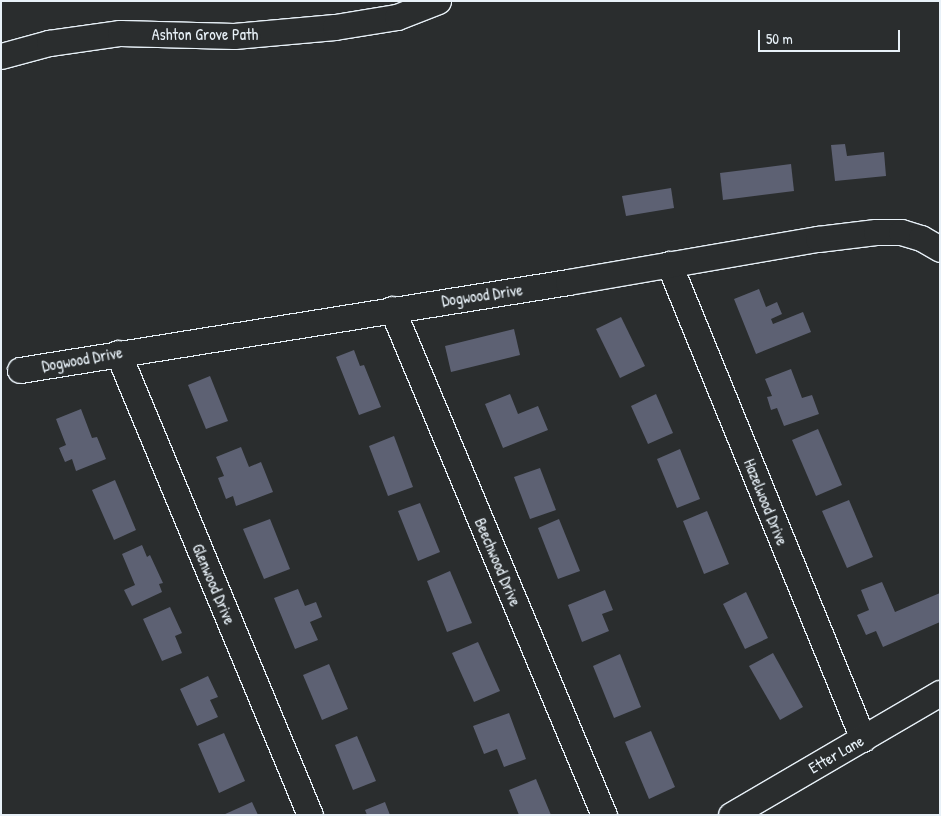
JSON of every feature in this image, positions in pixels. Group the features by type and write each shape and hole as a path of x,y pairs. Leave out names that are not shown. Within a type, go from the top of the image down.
{"street":[{"name":"Ashton Grove Path","path":"1,56 48,42 120,33 234,36 335,27 396,17 438,1"},
{"name":"Dogwood Drive","path":"20,370 818,239 876,232 901,232 921,238 940,249"},
{"name":"Hazelwood Drive","path":"669,264 863,739"},
{"name":"Beechwood Drive","path":"392,309 604,815"},
{"name":"Glenwood Drive","path":"118,353 310,815"},
{"name":"Etter Lane","path":"731,815 940,693"}],"building":[{"path":"845,144 847,156 884,152 886,176 835,181 831,145"},
{"path":"791,164 794,191 723,200 720,173"},
{"path":"671,188 674,208 626,216 622,196"},
{"path":"759,289 766,307 777,302 782,314 771,319 773,324 803,312 811,332 756,354 734,299"},
{"path":"621,317 645,366 620,378 596,329"},
{"path":"514,329 520,355 451,372 445,346"},
{"path":"354,350 360,366 364,365 381,407 359,415 336,357"},
{"path":"791,369 802,398 812,395 819,414 784,426 777,408 771,410 767,397 772,396 765,379"},
{"path":"210,376 228,421 206,429 188,385"},
{"path":"510,394 518,414 538,406 548,430 503,448 485,404"},
{"path":"656,394 673,433 648,444 631,406"},
{"path":"81,409 92,438 97,437 106,459 76,471 72,459 65,462 59,448 66,445 56,419"},
{"path":"818,429 842,485 816,496 792,440"},
{"path":"394,436 413,487 388,496 369,446"},
{"path":"241,447 249,467 261,462 273,492 236,506 233,496 226,499 218,478 224,476 216,457"},
{"path":"680,449 700,499 677,508 657,459"},
{"path":"540,468 556,510 530,519 514,477"},
{"path":"115,480 136,530 114,540 92,490"},
{"path":"849,500 873,557 847,568 822,511"},
{"path":"420,503 440,552 418,561 398,511"},
{"path":"707,511 729,564 704,574 683,521"},
{"path":"270,519 290,569 264,579 243,529"},
{"path":"559,519 580,571 558,579 538,528"},
{"path":"142,545 147,557 150,555 163,583 159,584 162,592 132,606 124,590 135,585 122,554"},
{"path":"450,571 472,623 447,632 427,581"},
{"path":"882,582 895,612 940,593 940,622 883,647 876,631 866,635 857,615 869,610 861,590"},
{"path":"298,589 305,606 316,602 322,617 310,622 318,640 295,649 274,598"},
{"path":"605,590 613,610 602,614 609,631 582,642 568,605"},
{"path":"746,592 768,638 745,649 723,604"},
{"path":"170,607 182,633 175,636 182,653 162,661 143,619"},
{"path":"478,642 500,691 474,702 452,653"},
{"path":"773,653 803,707 780,720 749,666"},
{"path":"620,654 641,707 614,718 593,666"},
{"path":"329,664 348,709 322,720 303,675"},
{"path":"208,676 218,697 210,700 218,717 197,726 180,689"},
{"path":"509,713 526,759 504,767 497,749 484,754 473,726"},
{"path":"651,731 675,787 649,799 625,742"},
{"path":"224,733 245,781 219,793 198,744"},
{"path":"357,736 376,781 353,790 335,745"},
{"path":"536,779 551,815 519,815 509,790"},
{"path":"252,802 258,815 223,815"},
{"path":"385,802 390,815 367,815 365,810"}]}
